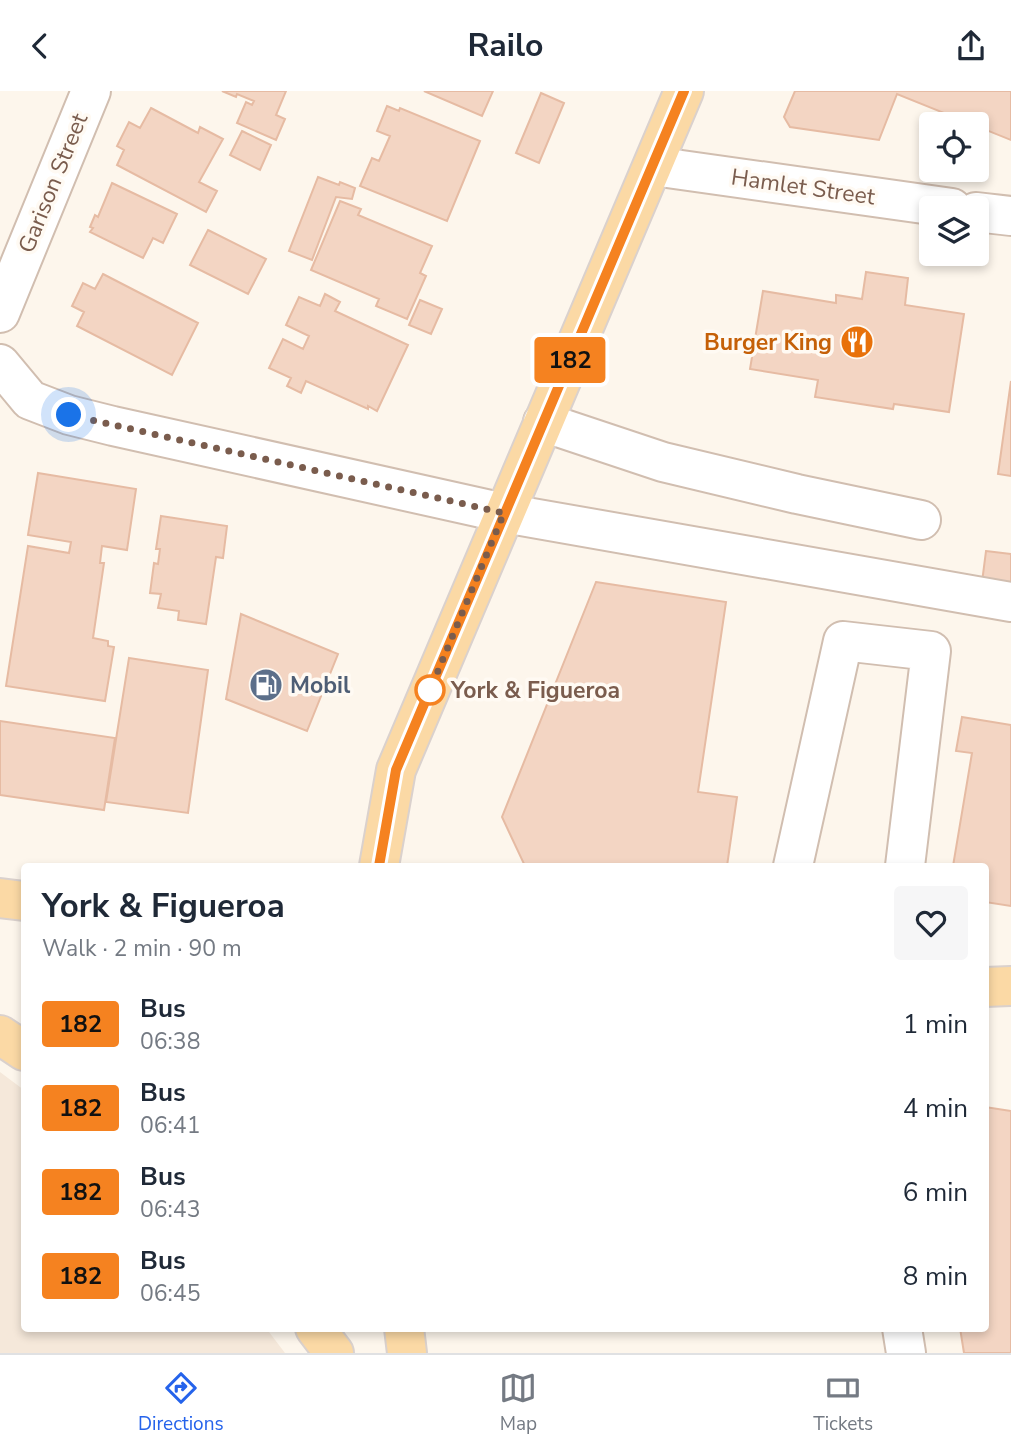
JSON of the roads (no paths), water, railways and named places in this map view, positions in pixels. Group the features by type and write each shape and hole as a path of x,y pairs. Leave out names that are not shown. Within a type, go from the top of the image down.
{"main road":[{"path":"380,863 396,770 684,91"},
{"path":"0,898 21,901"},
{"path":"989,988 1011,986"},
{"path":"0,1035 21,1049"},
{"path":"318,1332 334,1353"},
{"path":"404,1332 407,1353"}],"street":[{"name":"Garison Street","path":"0,313 91,91"},
{"name":"Hamlet Street","path":"653,166 919,203"},
{"path":"989,213 1011,216"},
{"path":"0,364 30,400 69,415 504,513 1011,602"},
{"path":"543,422 663,462 797,495 921,520"},
{"path":"794,863 843,641 931,651 905,863"},
{"path":"902,1332 905,1353"}],"place":[{"name":"Burger King","path":"857,342"},
{"name":"Mobil","path":"266,685"},
{"name":"York & Figueroa","path":"430,690"}]}
